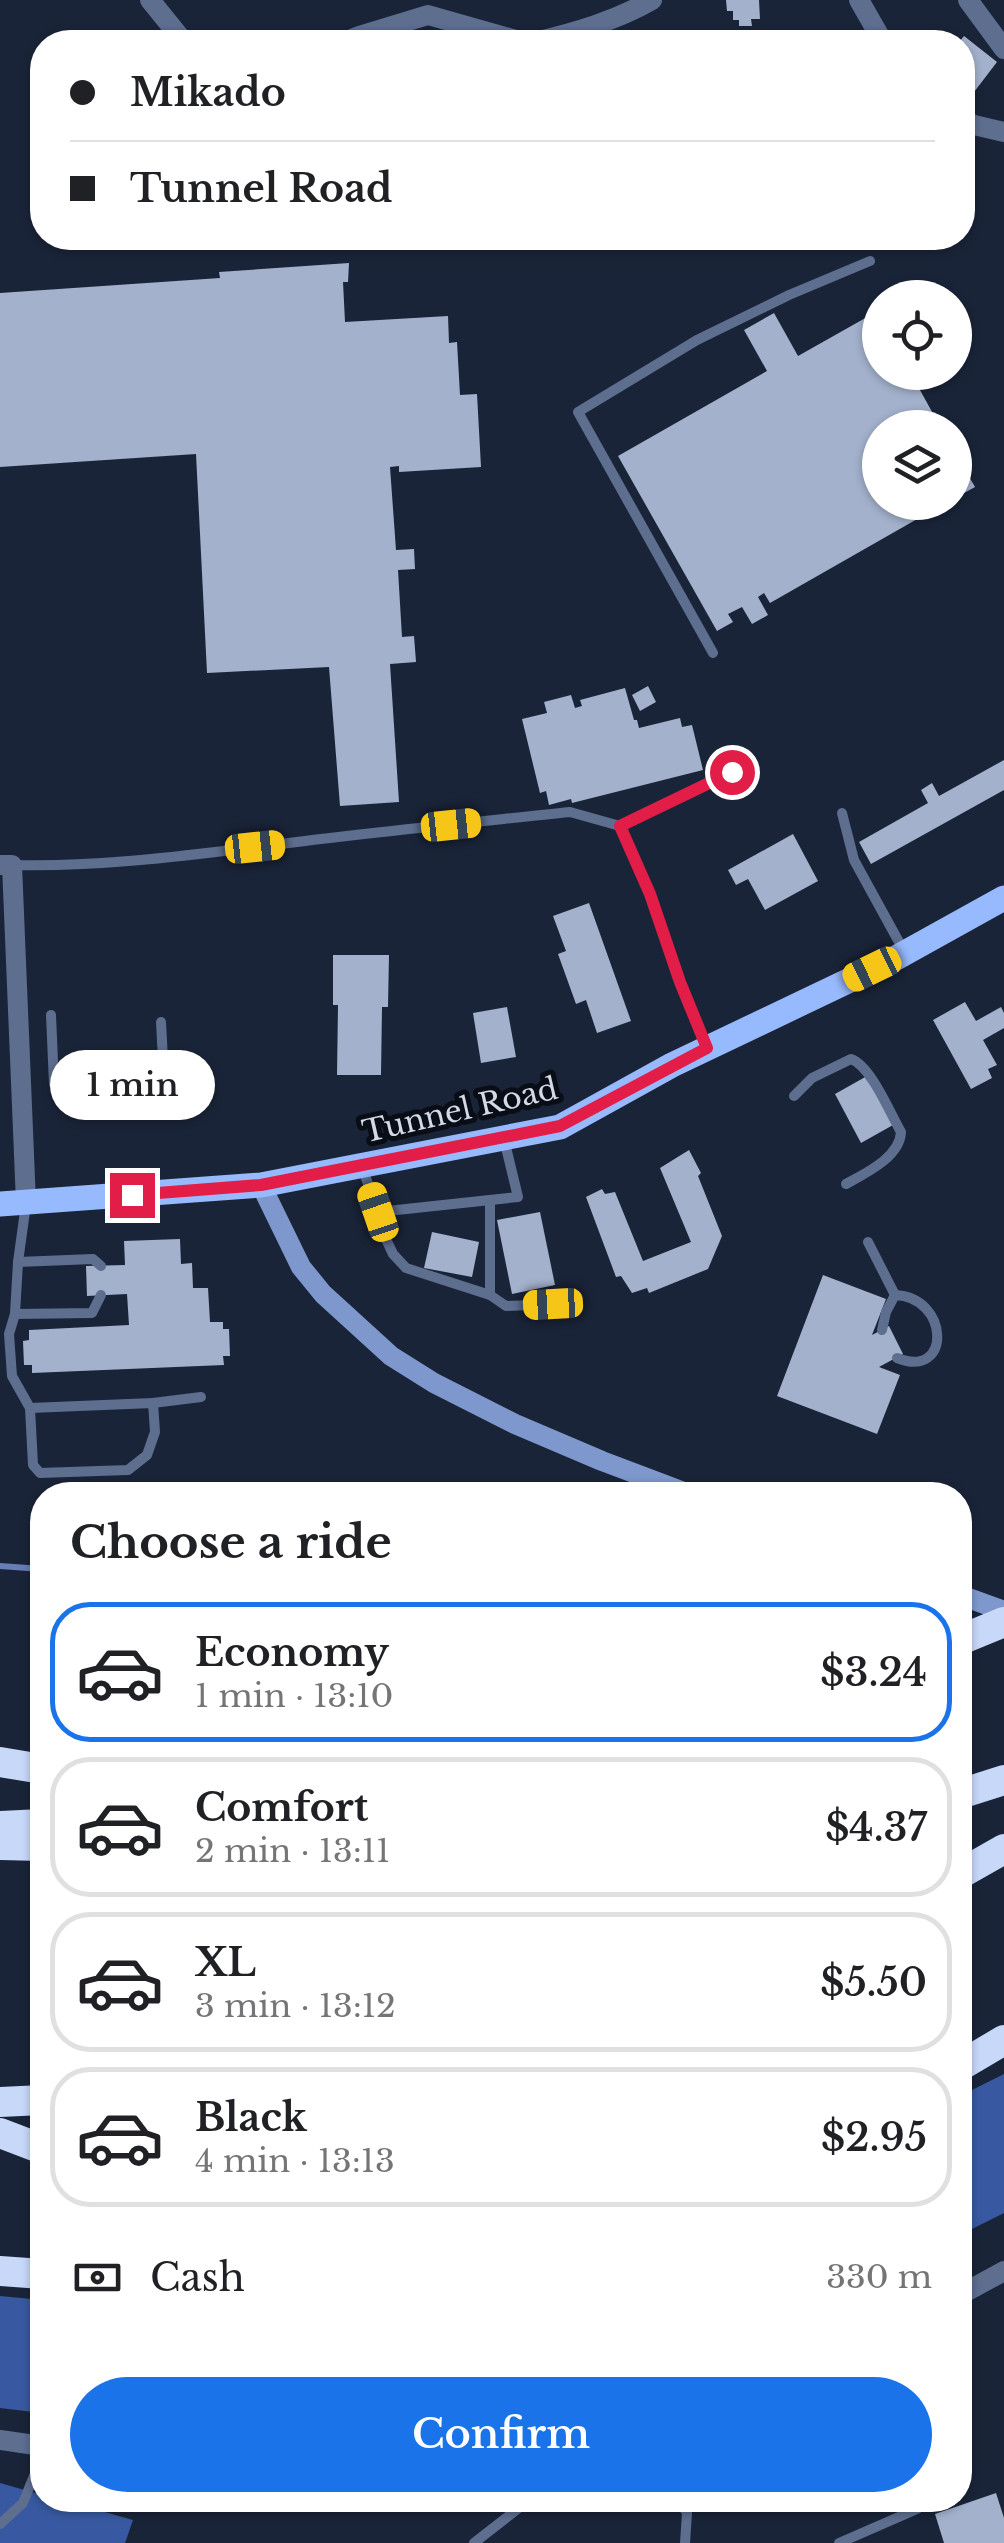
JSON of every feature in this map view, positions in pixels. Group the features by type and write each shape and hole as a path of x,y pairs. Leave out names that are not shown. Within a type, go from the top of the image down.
{"highway":[{"path":"972,1635 1004,1622"},
{"path":"0,1762 30,1767"},
{"path":"972,1790 1004,1780"},
{"path":"0,1826 30,1825"},
{"path":"0,1846 30,1846"},
{"path":"972,1867 1004,1849"},
{"path":"972,2059 1004,2040"},
{"path":"0,2102 30,2101"},
{"path":"0,2134 30,2145"},
{"path":"0,2271 30,2273"}],"main road":[{"name":"Tunnel Road","path":"13,1204 261,1185 560,1126 1004,898"},
{"path":"261,1185 301,1267 323,1294 390,1356 434,1384 515,1424 657,1482"},
{"path":"972,1599 1004,1611"}],"street":[{"path":"150,0 174,30"},
{"path":"582,30 626,15 652,0"},
{"path":"860,0 876,30"},
{"path":"968,0 1004,49"},
{"path":"380,30 428,16 479,30"},
{"path":"975,125 1004,132"},
{"path":"6,865 13,1204"},
{"path":"972,2288 1004,2270"},
{"path":"0,2440 30,2444"}],"lane":[{"path":"714,653 578,412 697,340 788,295 870,261"},
{"path":"6,865 64,866 203,855 570,812 620,826 732,772"},
{"path":"842,814 854,860 905,952"},
{"path":"620,826 650,894 707,1048"},
{"path":"51,1016 54,1084 58,1093 67,1098 158,1094 164,1079 162,1022"},
{"path":"794,1096 812,1078 851,1059 869,1074 901,1132 901,1142 894,1152 846,1184"},
{"path":"378,1212 518,1197 504,1138"},
{"path":"362,1165 384,1235 393,1254 406,1268 490,1295 506,1306 553,1304"},
{"path":"490,1202 490,1295"},
{"path":"13,1204 18,1262 10,1334 12,1376 30,1408 32,1465 40,1473 128,1470 146,1454 155,1432 153,1403"},
{"path":"868,1242 896,1295"},
{"path":"18,1262 94,1258 100,1266"},
{"path":"14,1314 92,1313 101,1295"},
{"path":"882,1330 896,1295"},
{"path":"896,1295 909,1296 922,1305 935,1319 939,1334 934,1351 926,1359 914,1362 897,1358"},
{"path":"30,1408 201,1397"},
{"path":"0,2524 23,2503 30,2486"},
{"path":"474,2543 514,2512"},
{"path":"685,2543 686,2512"},
{"path":"839,2543 910,2512"}],"shaded area":[{"path":"1004,2074 1004,2213 972,2229 972,2090"},
{"path":"0,2296 30,2299 30,2412 0,2408"},
{"path":"0,2483 30,2492 30,2512 105,2512 133,2520 125,2543 0,2543"}],"building":[{"path":"726,0 759,0 760,19 751,19 752,26 739,26 739,20 733,20 733,11 727,11"},
{"path":"975,45 997,62 975,91"},
{"path":"349,263 348,282 343,282 345,322 448,316 449,343 457,342 460,395 477,394 481,467 399,472 399,466 390,467 396,550 414,549 415,569 398,570 402,637 414,636 416,662 390,664 399,802 340,806 329,667 207,673 196,454 0,467 0,293 220,278 219,272"},
{"path":"774,313 798,356 862,320 862,390 920,390 931,410 862,410 862,520 915,520 770,603 764,593 758,597 768,615 752,624 742,607 728,614 733,622 717,631 618,456 767,371 744,330"},
{"path":"648,686 656,702 640,711 632,695"},
{"path":"625,688 639,728 680,718 682,727 692,725 703,770 572,803 571,799 549,805 546,791 540,793 522,719 547,713 544,702 571,695 575,708 582,706 580,700"},
{"path":"1004,760 1004,790 871,864 859,842 928,803 921,790 932,783 939,796"},
{"path":"793,834 818,881 765,910 748,879 736,885 728,870"},
{"path":"589,903 631,1021 597,1033 586,1000 576,1004 558,954 566,951 553,916"},
{"path":"333,955 389,955 388,1007 382,1007 381,1075 337,1075 338,1005 333,1005"},
{"path":"965,1002 976,1021 1001,1007 1004,1013 1004,1028 983,1040 997,1065 988,1069 992,1078 971,1089 933,1020"},
{"path":"507,1007 516,1057 481,1063 473,1013"},
{"path":"70,1054 150,1054 150,1083 70,1083"},
{"path":"867,1076 893,1125 861,1143 835,1094"},
{"path":"689,1150 722,1236 708,1269 649,1293 647,1288 632,1293 621,1276 616,1277 586,1197 602,1189 605,1194 615,1192 643,1261 691,1242 660,1168"},
{"path":"540,1212 555,1285 512,1294 497,1220"},
{"path":"432,1232 479,1242 472,1277 424,1268"},
{"path":"180,1239 181,1264 192,1263 193,1288 208,1288 210,1322 223,1322 223,1329 229,1329 230,1356 223,1356 224,1365 32,1373 32,1365 24,1365 23,1341 29,1340 29,1330 129,1325 127,1294 87,1296 86,1266 125,1265 124,1241"},
{"path":"823,1275 886,1299 872,1335 889,1326 903,1354 879,1367 900,1375 877,1434 777,1396"},
{"path":"996,2493 1004,2518 1004,2543 944,2543 935,2514 972,2512 972,2501"}],"waterway":[{"path":"0,1566 30,1568"}],"route":[{"path":"132,1195 261,1185 560,1126 707,1048 650,894 620,826 732,772"}]}
